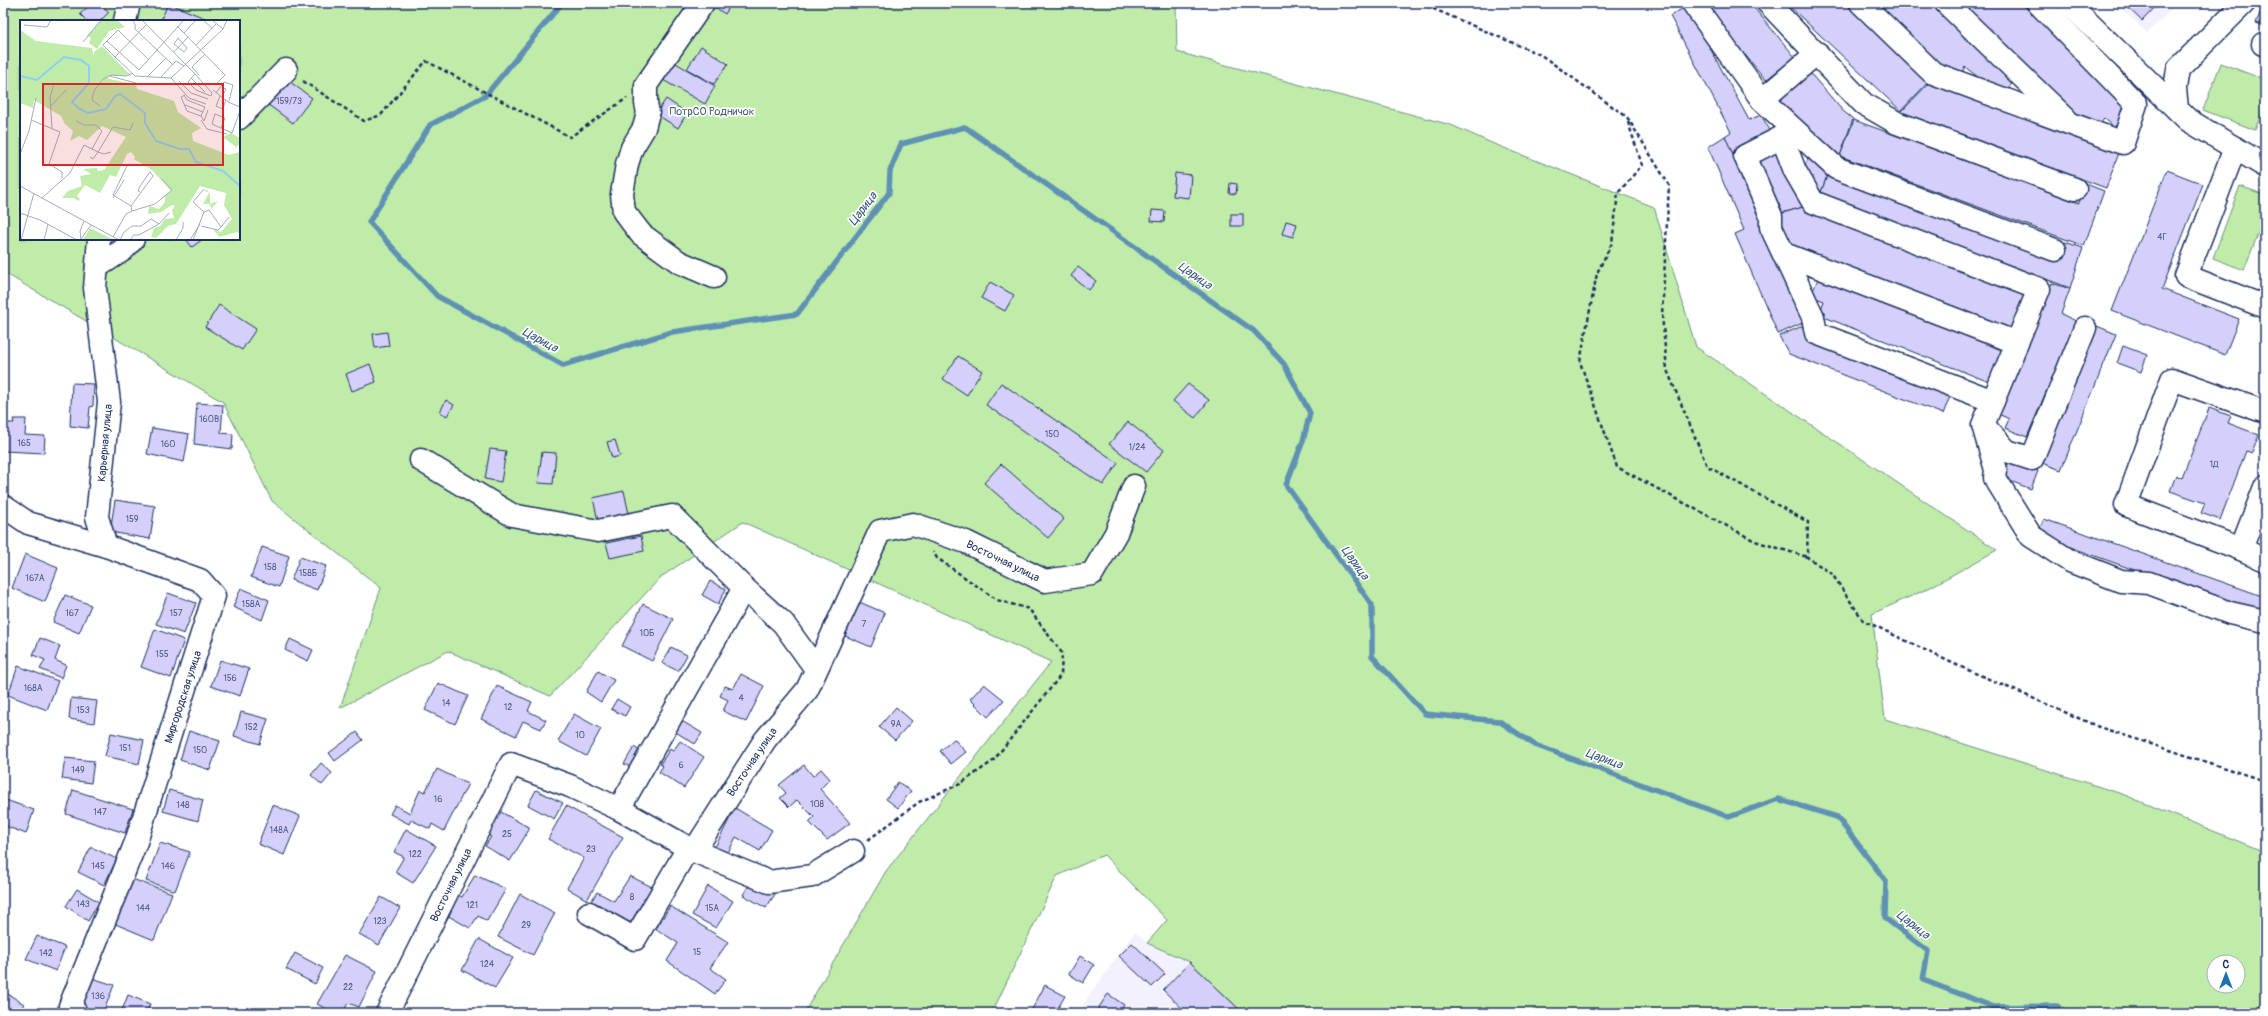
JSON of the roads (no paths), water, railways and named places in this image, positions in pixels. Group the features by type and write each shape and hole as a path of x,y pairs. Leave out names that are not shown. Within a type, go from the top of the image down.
{"street":[{"path":"125,20 129,3"},
{"path":"703,3 646,84 646,103 648,113 644,128 632,148 627,164 622,194 624,212 637,230 679,262 714,277"},
{"path":"1693,3 1788,134 1836,168 2055,250"},
{"path":"1768,3 1864,104 1897,123 2075,189"},
{"path":"1861,3 1933,72 2123,143 2136,104 2038,3"},
{"path":"1946,3 2072,124"},
{"path":"2068,3 2188,120 2235,148 2264,161"},
{"path":"2177,109 2175,88 2178,68 2244,3"},
{"path":"1762,100 1817,53"},
{"path":"240,117 286,70"},
{"path":"1788,134 1745,156 1771,216 1772,227 1812,318 1816,333 1993,401"},
{"path":"1788,134 1795,171 1813,202 2039,289 1983,426 1996,470 1995,478 2031,536 2070,561 2121,581 2149,583 2230,613 2265,621"},
{"path":"2235,148 2186,276 2263,306 2265,300"},
{"name":"Карьерная улица","path":"99,240 95,288 109,402 97,517 106,546"},
{"path":"97,267 123,250 132,240"},
{"path":"1784,254 2017,343"},
{"path":"1983,426 2007,451 2032,459 2085,328"},
{"path":"2265,412 2172,379 2126,505 2241,549 2265,560"},
{"path":"421,460 512,515 598,531 672,516 744,588 783,623 816,669"},
{"name":"Восточная улица","path":"387,1013 511,764 570,786 619,809 691,849 765,740 807,690 880,531 913,524 966,542 1045,581 1092,574 1116,533 1134,486"},
{"path":"2241,549 2265,487"},
{"name":"Миргородская улица","path":"3,506 28,523 106,546 200,580 214,596 136,842 70,1006 76,1013"},
{"path":"619,809 744,588"},
{"path":"589,913 635,939 691,849 769,882 812,876 853,851"}],"waterway":[{"name":"Царица","path":"562,3 485,96 430,125 369,222 437,296 563,365 672,332 797,314 889,193 890,171 901,144 965,127 1254,331 1284,364 1310,413 1303,441 1286,485 1372,605 1372,656 1425,714 1499,721 1535,745 1729,817 1778,799 1837,817 1886,881 1885,918 1928,951 1923,980 1994,1007 2057,1006 2067,1013"}],"park label":[{"name":"ПотрСО Родничок","path":"712,111"}]}
